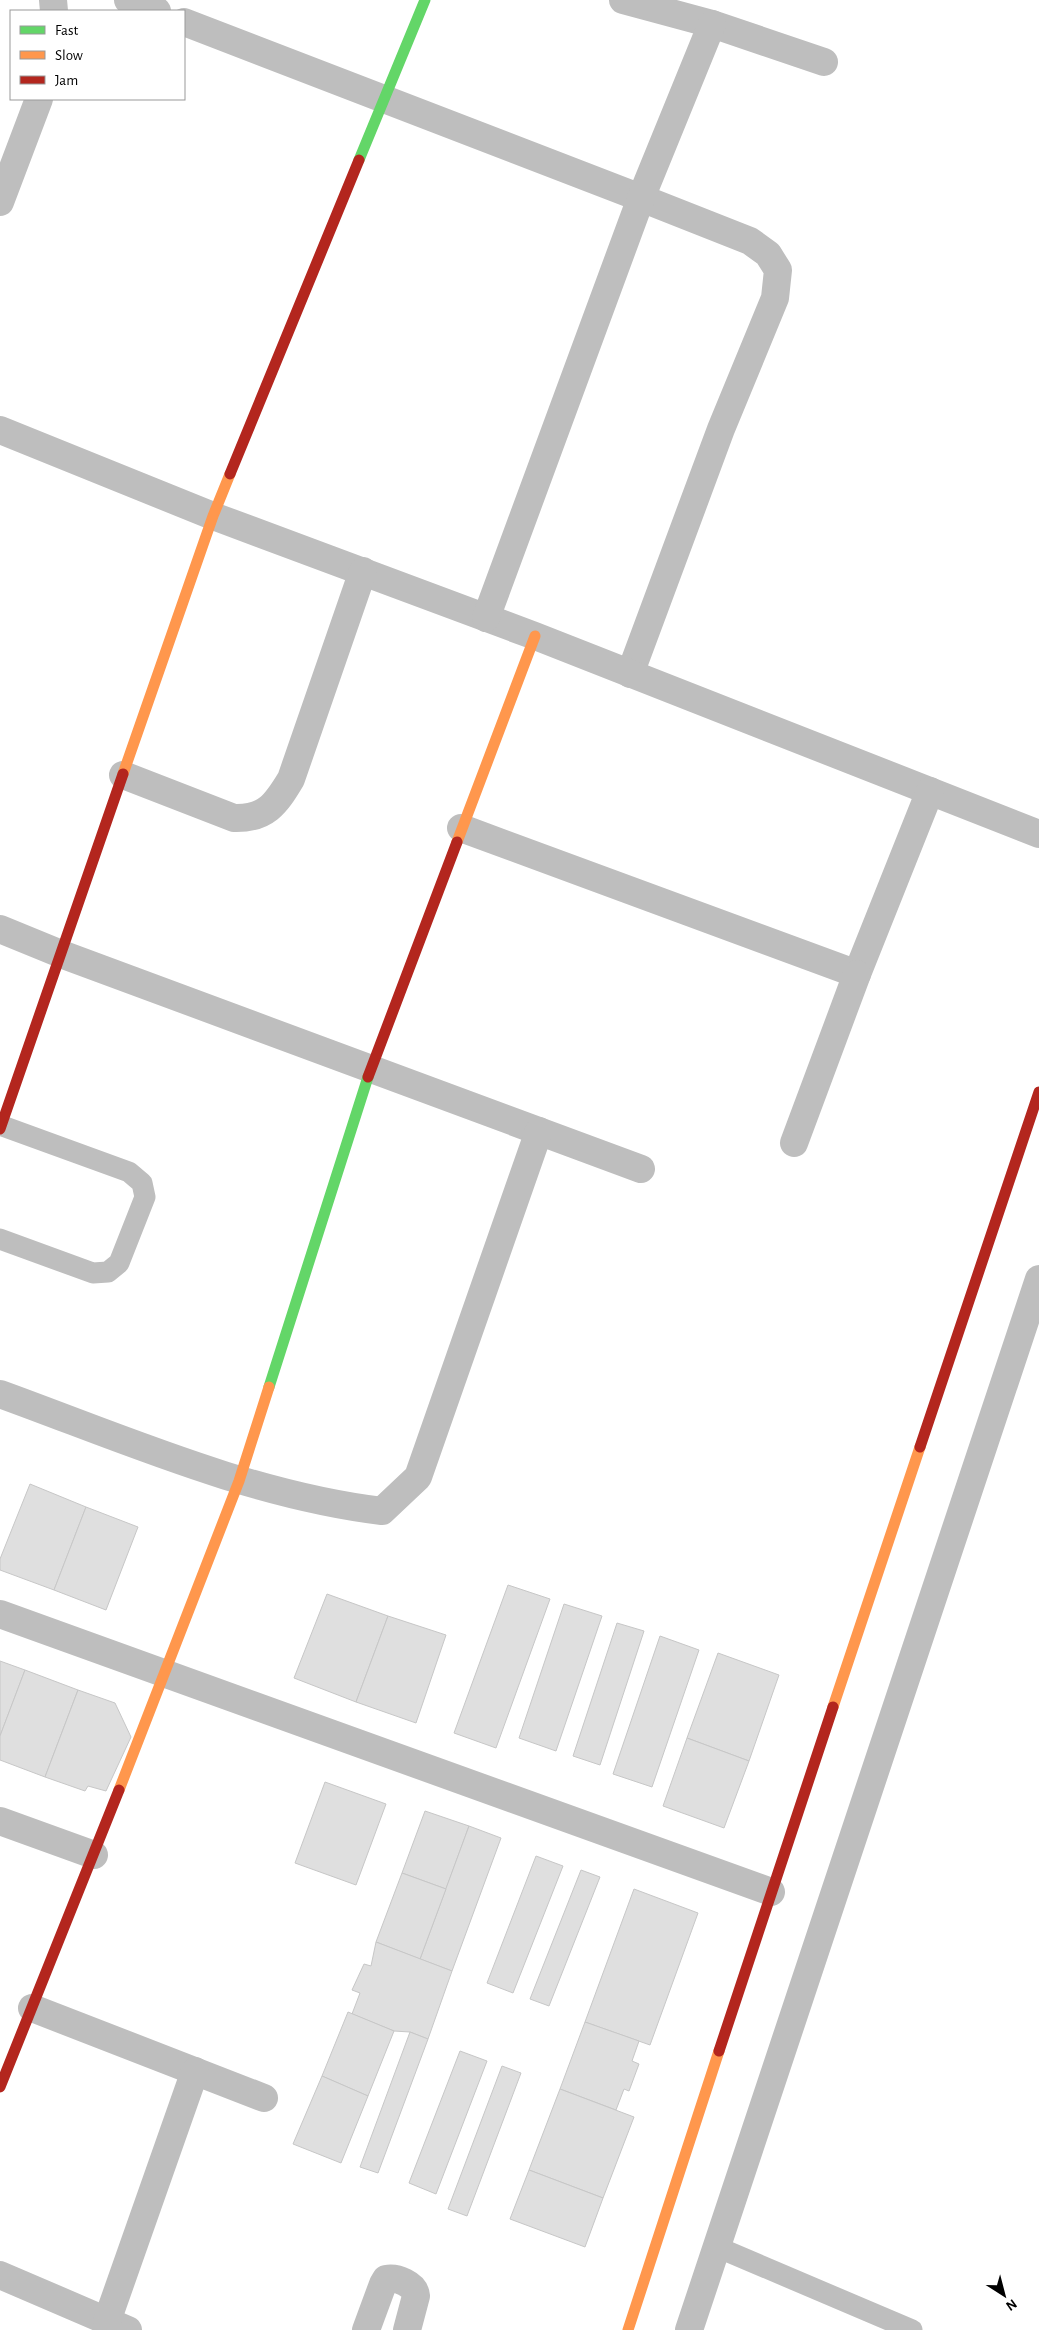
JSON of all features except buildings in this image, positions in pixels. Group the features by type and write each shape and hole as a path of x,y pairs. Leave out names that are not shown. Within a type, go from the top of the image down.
{"street":[{"path":"128,0 154,10"},
{"path":"0,1126 213,516 425,0"},
{"path":"623,0 712,24 824,62"},
{"path":"185,22 384,101 750,241 768,254 778,270 775,298 720,429 630,674"},
{"path":"486,618 641,198 712,24"},
{"path":"0,202 39,100"},
{"path":"0,430 213,516 535,636 1039,834"},
{"path":"123,775 234,818 250,819 266,812 279,799 291,778 363,571"},
{"path":"0,2087 94,1854 239,1481 371,1068 535,636"},
{"path":"794,1143 857,974 930,792"},
{"path":"461,828 857,974"},
{"path":"0,929 61,954 641,1169"},
{"path":"628,2330 771,1892 1039,1092"},
{"path":"0,1394 239,1481 346,1507 382,1511 418,1478 539,1131"},
{"path":"689,2330 1039,1279"},
{"path":"0,1614 771,1892"},
{"path":"0,1821 94,1854"},
{"path":"32,2008 264,2098"},
{"path":"0,2275 117,2325 195,2071"},
{"path":"366,2330 383,2284 386,2279 392,2278 412,2286 416,2290 407,2330"}],"lane":[{"path":"0,1126 129,1172 142,1183 145,1197 119,1263 108,1272 93,1273 0,1239"},
{"path":"717,2247 912,2330"}],"traffic: fast":[{"path":"359,160 425,0"},
{"path":"269,1387 368,1077"}],"traffic: slow":[{"path":"123,774 213,516 230,474"},
{"path":"457,842 535,636"},
{"path":"119,1790 239,1481 269,1387"},
{"path":"833,1707 920,1447"},
{"path":"628,2330 719,2051"}],"traffic: jam":[{"path":"230,474 359,160"},
{"path":"0,1129 123,774"},
{"path":"368,1077 457,842"},
{"path":"920,1447 1039,1092"},
{"path":"719,2051 833,1707"},
{"path":"0,2087 119,1790"}]}
